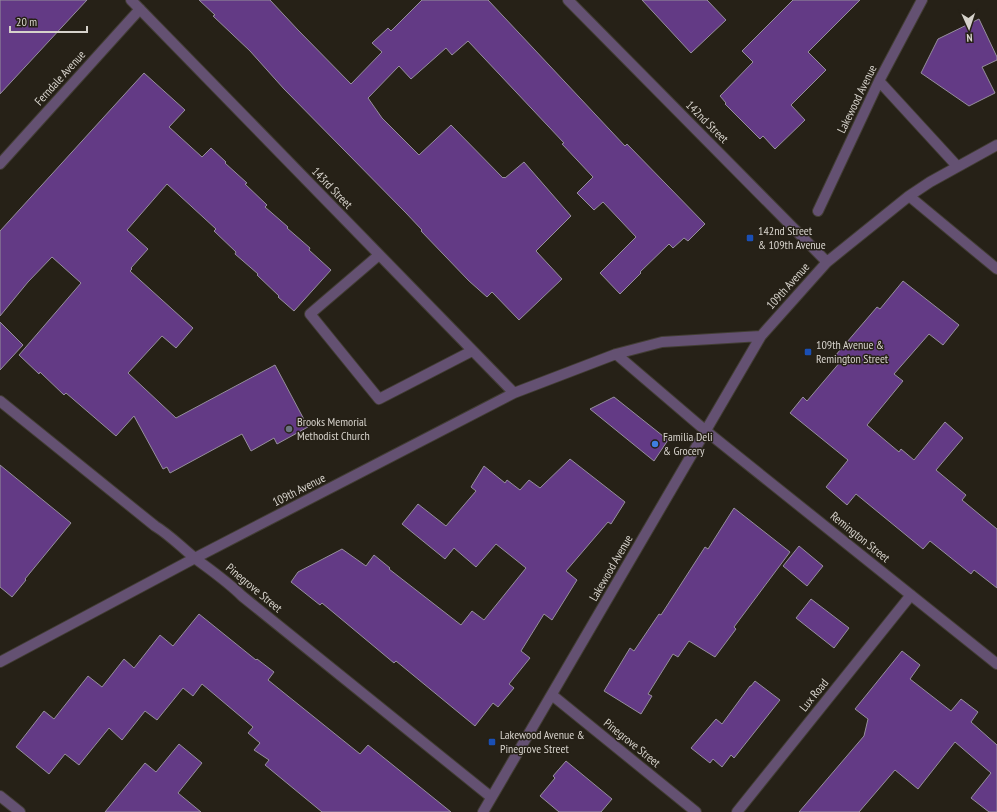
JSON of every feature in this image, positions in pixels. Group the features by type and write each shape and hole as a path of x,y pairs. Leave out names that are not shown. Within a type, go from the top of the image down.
{"street":[{"name":"143rd Street","path":"131,0 514,393"},
{"name":"142nd Street","path":"568,0 827,262"},
{"name":"Lakewood Avenue","path":"818,211 879,81 922,0"},
{"name":"Ferndale Avenue","path":"0,164 140,9"},
{"path":"879,81 957,166"},
{"name":"109th Avenue","path":"0,662 195,558 514,393 616,354 662,342 761,336 827,262 909,196 957,166 997,145"},
{"path":"909,196 997,269"},
{"path":"379,255 310,314 379,399 472,351"},
{"name":"Lakewood Avenue","path":"483,812 761,336"},
{"path":"616,354 706,431"},
{"name":"Pinegrove Street","path":"0,401 155,526 169,535 195,558 231,585 242,596 491,797"},
{"name":"Remington Street","path":"706,431 997,664"},
{"name":"Lux Road","path":"737,812 911,595"},
{"name":"Pinegrove Street","path":"552,695 696,812"},
{"path":"0,796 20,812"}],"building":[{"path":"0,0 87,0 0,94"},
{"path":"199,0 270,0 351,84 382,52 372,43 388,28 391,31 422,0 488,0 625,146 627,144 705,224 688,241 684,238 673,248 669,244 620,294 600,273 636,237 603,202 594,210 577,193 593,177 562,144 564,143 468,41 452,55 446,48 411,79 399,66 368,98 382,118 419,155 451,125 503,178 505,178 524,162 571,216 536,251 562,279 519,320 492,292 487,297 469,281 421,231 422,230 406,213"},
{"path":"642,0 707,0 726,20 691,53"},
{"path":"793,0 860,0 808,52 826,70 791,105 805,120 775,149 763,136 760,139 725,104 726,103 720,96 753,62 742,51"},
{"path":"979,19 997,57 997,60 982,67 995,93 969,106 921,73 938,39"},
{"path":"144,73 185,110 169,127 202,157 211,148 247,183 245,184 267,205 265,207 310,248 309,250 331,270 294,311 278,297 279,296 257,275 258,274 235,254 236,252 214,231 216,229 167,184 127,230 148,249 130,271 193,328 176,348 162,336 128,373 176,418 275,365 308,427 277,444 274,438 251,451 242,434 170,473 167,467 163,469 134,416 116,436 66,393 64,395 40,372 39,374 19,355 81,283 52,257 28,282 0,316 0,231"},
{"path":"903,281 959,325 943,345 929,334 894,374 903,381 867,425 899,452 901,449 914,460 945,422 963,438 936,470 966,495 962,500 997,529 997,588 974,570 971,574 930,541 923,549 856,494 847,505 826,487 848,460 790,413 803,397 807,401 841,361 835,356 877,307 880,309"},
{"path":"0,322 23,345 0,370"},
{"path":"614,397 668,440 654,461 590,409"},
{"path":"570,459 625,502 611,524 608,522 566,571 577,580 552,620 544,614 521,651 530,658 509,684 514,688 498,707 493,703 475,726 396,661 394,663 322,603 320,605 291,582 298,572 342,549 366,566 374,555 390,568 389,569 461,625 472,611 484,620 526,568 496,544 476,567 454,548 445,559 402,524 418,504 446,526 476,491 471,487 484,466 505,483 507,480 520,490 529,480 540,488"},
{"path":"0,465 71,523 12,597 0,587"},
{"path":"734,508 790,552 734,627 736,629 715,657 689,641 678,657 673,654 648,694 652,696 641,714 604,691 630,648 634,651 659,614 661,615 705,547 708,549"},
{"path":"799,546 823,566 807,586 783,566"},
{"path":"811,599 849,628 834,648 796,618"},
{"path":"199,614 256,660 257,659 274,672 268,680 360,754 368,745 451,812 322,812 265,765 269,760 254,750 260,743 248,733 253,727 202,684 193,696 183,688 157,720 145,711 122,740 109,728 79,765 65,754 49,774 16,747 44,711 54,719 88,676 102,687 124,659 134,668 160,635 173,646"},
{"path":"902,651 920,665 910,679 951,711 961,699 978,712 971,722 997,745 997,812 989,812 971,798 991,773 955,742 918,789 895,770 859,812 799,812 864,736 868,719 855,709"},
{"path":"755,681 780,700 734,758 731,755 722,767 713,759 710,763 691,748 716,719 722,724"},
{"path":"179,744 202,763 178,793 201,812 105,812 145,763 156,772"},
{"path":"566,761 612,799 601,812 559,812 540,796 555,778 553,776"}],"place":[{"name":"142nd Street & 109th Avenue","path":"750,238"},
{"name":"109th Avenue & Remington Street","path":"808,352"},
{"name":"Brooks Memorial Methodist Church","path":"289,429"},
{"name":"Familia Deli & Grocery","path":"655,444"},
{"name":"Lakewood Avenue & Pinegrove Street","path":"492,742"}]}
